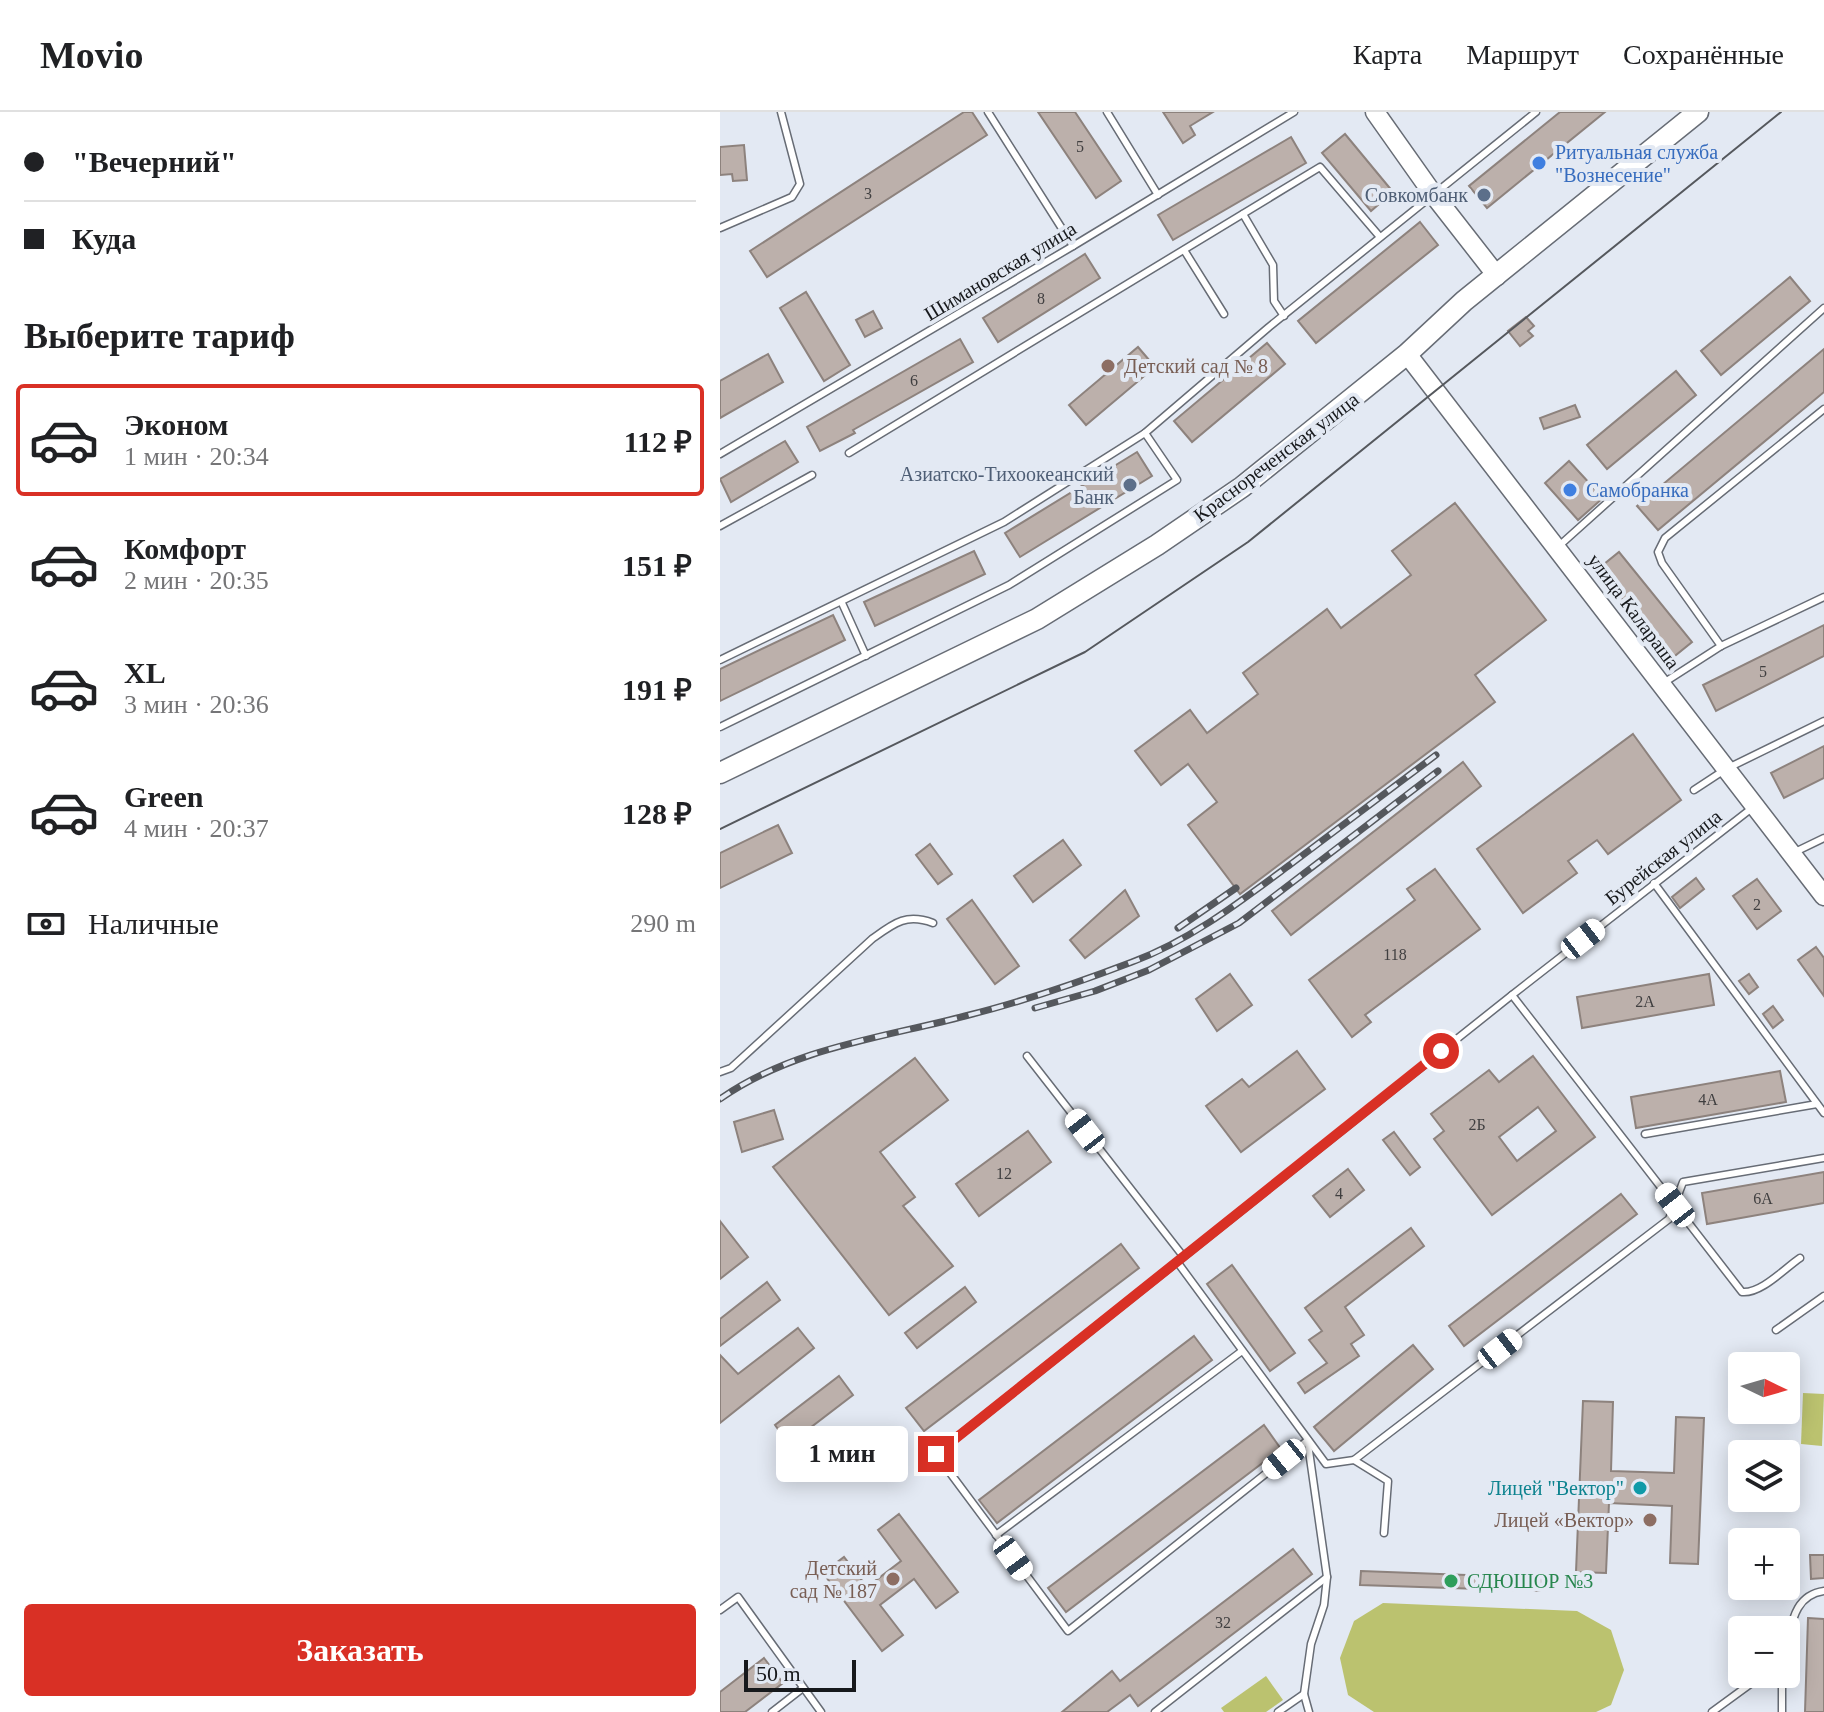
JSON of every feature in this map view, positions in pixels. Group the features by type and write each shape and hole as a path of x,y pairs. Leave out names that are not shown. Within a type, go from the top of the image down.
{"main road":[{"name":"Краснореченская улица","path":"720,773 1037,619 1095,585 1242,487 1407,354 1464,301 1698,112"}],"street":[{"path":"1375,112 1433,194 1497,276"},
{"name":"улица Калараша","path":"1407,354 1824,896"}],"lane":[{"path":"720,228 792,197 798,191 800,184 781,112"},
{"path":"988,112 1073,246"},
{"path":"1107,112 1158,195"},
{"name":"Шимановская улица","path":"720,454 1294,112"},
{"path":"720,649 722,659 1004,522 1145,433 1536,112"},
{"path":"849,453 1320,167 1380,237"},
{"path":"1243,214 1273,265 1274,301 1284,316"},
{"path":"1184,250 1224,314"},
{"path":"1557,547 1824,308"},
{"path":"1721,646 1662,563 1658,552 1665,538 1824,409"},
{"path":"720,727 1009,585 1177,480 1145,433"},
{"path":"720,526 812,475"},
{"path":"1662,684 1721,646 1824,597"},
{"path":"842,603 866,656"},
{"path":"1694,790 1726,769 1824,721"},
{"name":"Бурейская улица","path":"996,1535 936,1454 1512,995 1755,806"},
{"path":"1792,854 1824,838"},
{"path":"1654,883 1824,1113"},
{"path":"720,1072 731,1068 893,923 916,916 933,923"},
{"path":"1512,995 1742,1292 1757,1288 1800,1258"},
{"path":"1027,1056 1183,1256"},
{"path":"1645,1134 1817,1104"},
{"path":"1178,1263 1326,1464 1354,1460 1669,1219 1683,1182 1824,1158"},
{"path":"1776,1330 1824,1296"},
{"path":"1242,1351 996,1535 1065,1629 1072,1630 1308,1440"},
{"path":"1308,1440 1327,1577 1324,1605 1311,1644 1304,1694 1309,1712"},
{"path":"1354,1460 1388,1481 1384,1533"},
{"path":"1155,1712 1327,1577"},
{"path":"1794,1616 1801,1602 1810,1595 1824,1591"},
{"path":"720,1610 738,1597 821,1712"},
{"path":"772,1712 803,1688"},
{"path":"1712,1712 1745,1688"},
{"path":"1782,1688 1782,1712"},
{"path":"1278,1712 1304,1694"}],"green space":[{"path":"1803,1393 1824,1394 1822,1446 1801,1444"},
{"path":"1383,1603 1577,1611 1611,1630 1624,1670 1611,1705 1596,1712 1374,1712 1348,1695 1340,1658 1354,1621"},
{"path":"1266,1676 1283,1700 1266,1712 1224,1712 1221,1708"}],"building":[{"path":"964,112 972,112 987,135 767,277 750,251"},
{"path":"1038,112 1075,112 1121,181 1096,198"},
{"path":"1163,112 1213,112 1190,126 1195,135 1183,143"},
{"path":"1560,112 1605,112 1487,208 1469,186"},
{"path":"1345,134 1393,192 1371,211 1322,153"},
{"path":"1291,137 1306,163 1173,240 1158,215"},
{"path":"744,145 747,180 733,181 732,174 720,175 720,147"},
{"path":"1420,222 1438,245 1316,343 1298,321"},
{"path":"1085,254 1100,278 998,342 983,318"},
{"path":"1790,277 1810,301 1721,375 1701,351"},
{"path":"806,292 850,365 824,381 780,308"},
{"path":"873,311 882,328 865,337 856,320"},
{"path":"1526,317 1534,326 1528,331 1533,336 1520,346 1508,331"},
{"path":"960,339 973,362 820,451 807,427"},
{"path":"1267,343 1285,364 1192,442 1174,421"},
{"path":"1138,347 1155,367 1086,425 1069,405"},
{"path":"1824,349 1824,392 1658,530 1637,506"},
{"path":"768,354 783,382 720,418 720,381"},
{"path":"1676,371 1696,395 1607,469 1587,445"},
{"path":"1575,405 1580,417 1544,429 1540,418"},
{"path":"785,441 798,462 731,502 720,479"},
{"path":"1137,452 1152,476 1020,557 1005,533"},
{"path":"1569,461 1603,498 1578,520 1545,483"},
{"path":"1455,503 1546,620 1475,675 1495,702 1240,894 1188,825 1217,802 1188,764 1161,785 1135,751 1190,710 1207,733 1258,694 1243,673 1327,609 1341,628 1411,575 1392,551"},
{"path":"974,551 985,574 875,626 864,602"},
{"path":"1619,552 1692,642 1671,659 1598,569"},
{"path":"833,615 845,640 720,701 720,669"},
{"path":"1824,625 1824,656 1716,711 1703,685"},
{"path":"1633,734 1681,800 1608,854 1597,840 1568,861 1577,873 1523,913 1477,849"},
{"path":"1824,746 1824,778 1784,798 1771,773"},
{"path":"1463,762 1481,786 1291,935 1272,911"},
{"path":"778,825 792,853 720,888 720,853"},
{"path":"1063,840 1081,865 1033,902 1014,876"},
{"path":"930,844 952,874 938,884 916,855"},
{"path":"1435,869 1480,929 1365,1015 1371,1022 1352,1037 1309,980 1415,900 1407,889"},
{"path":"1696,878 1704,889 1680,908 1672,897"},
{"path":"1757,879 1781,911 1757,929 1733,896"},
{"path":"1125,890 1139,916 1085,958 1070,940"},
{"path":"972,900 1019,966 995,984 947,919"},
{"path":"1816,947 1824,958 1824,996 1798,960"},
{"path":"1230,974 1252,1005 1217,1031 1196,999"},
{"path":"1709,974 1714,1005 1582,1028 1577,997"},
{"path":"1749,974 1758,987 1749,994 1739,981"},
{"path":"1773,1006 1783,1020 1773,1028 1763,1014"},
{"path":"1297,1051 1325,1089 1241,1152 1206,1106 1242,1079 1249,1087"},
{"path":"1533,1056 1595,1137 1492,1215 1434,1139 1444,1131 1431,1114 1489,1070 1499,1082","holes":["1538,1107 1556,1131 1517,1161 1499,1137"]},
{"path":"915,1058 948,1100 880,1152 915,1197 903,1206 953,1266 889,1315 773,1167"},
{"path":"1780,1071 1786,1102 1636,1128 1631,1097"},
{"path":"774,1110 783,1139 742,1152 734,1122"},
{"path":"1028,1131 1051,1162 979,1216 956,1184"},
{"path":"1394,1132 1420,1167 1410,1175 1383,1140"},
{"path":"1348,1169 1364,1190 1330,1217 1313,1196"},
{"path":"1824,1172 1824,1203 1707,1224 1702,1193"},
{"path":"1621,1194 1637,1214 1464,1346 1449,1326"},
{"path":"720,1221 748,1257 720,1279"},
{"path":"1411,1228 1424,1246 1345,1307 1364,1335 1351,1344 1359,1356 1305,1393 1298,1383 1327,1363 1309,1340 1322,1331 1305,1308"},
{"path":"1121,1244 1139,1268 924,1431 906,1408"},
{"path":"1232,1265 1295,1353 1270,1371 1207,1284"},
{"path":"767,1282 780,1300 720,1346 720,1319"},
{"path":"965,1287 976,1302 917,1348 905,1333"},
{"path":"798,1328 814,1348 720,1423 720,1355 738,1374"},
{"path":"1194,1336 1212,1360 997,1523 979,1500"},
{"path":"1413,1345 1433,1369 1334,1451 1314,1427"},
{"path":"839,1376 853,1395 789,1444 775,1425"},
{"name":"Лицей \"Вектор\"","path":"1583,1401 1613,1402 1611,1471 1674,1473 1676,1417 1704,1418 1698,1564 1670,1563 1672,1506 1609,1503 1606,1573 1576,1572"},
{"path":"1264,1425 1281,1449 1066,1612 1048,1588"},
{"path":"899,1514 958,1592 936,1608 914,1579 880,1605 903,1635 882,1651 823,1573 844,1557 867,1587 901,1561 878,1530"},
{"path":"1293,1549 1312,1574 1138,1706 1130,1695 1107,1712 1062,1712 1112,1671 1120,1681"},
{"path":"1810,1555 1824,1555 1824,1578 1811,1579"},
{"name":"СДЮШОР №3","path":"1361,1571 1543,1578 1542,1591 1360,1585"},
{"path":"1808,1618 1824,1619 1824,1712 1805,1712"},
{"path":"764,1658 783,1683 745,1712 720,1712 720,1692"}],"tram line":[{"path":"720,829 1085,652 1248,542 1781,112"}],"railway":[{"path":"720,1099 748,1082 807,1056 1007,1005 1091,977 1175,943 1291,864 1436,755"},
{"path":"1035,1008 1095,991 1149,970 1239,923 1438,771"},
{"path":"1178,928 1236,888"}],"place":[{"name":"Ритуальная служба \"Вознесение\"","path":"1539,163"},
{"name":"Совкомбанк","path":"1484,195"},
{"name":"Детский сад № 8","path":"1108,366"},
{"name":"Азиатско-Тихоокеанский Банк","path":"1130,485"},
{"name":"Самобранка","path":"1570,490"},
{"name":"Лицей \"Вектор\"","path":"1640,1488"},
{"name":"Лицей «Вектор»","path":"1650,1520"},
{"name":"Детский сад № 187","path":"893,1579"},
{"name":"СДЮШОР №3","path":"1451,1581"}],"route":[{"path":"936,1454 1441,1051"}]}
